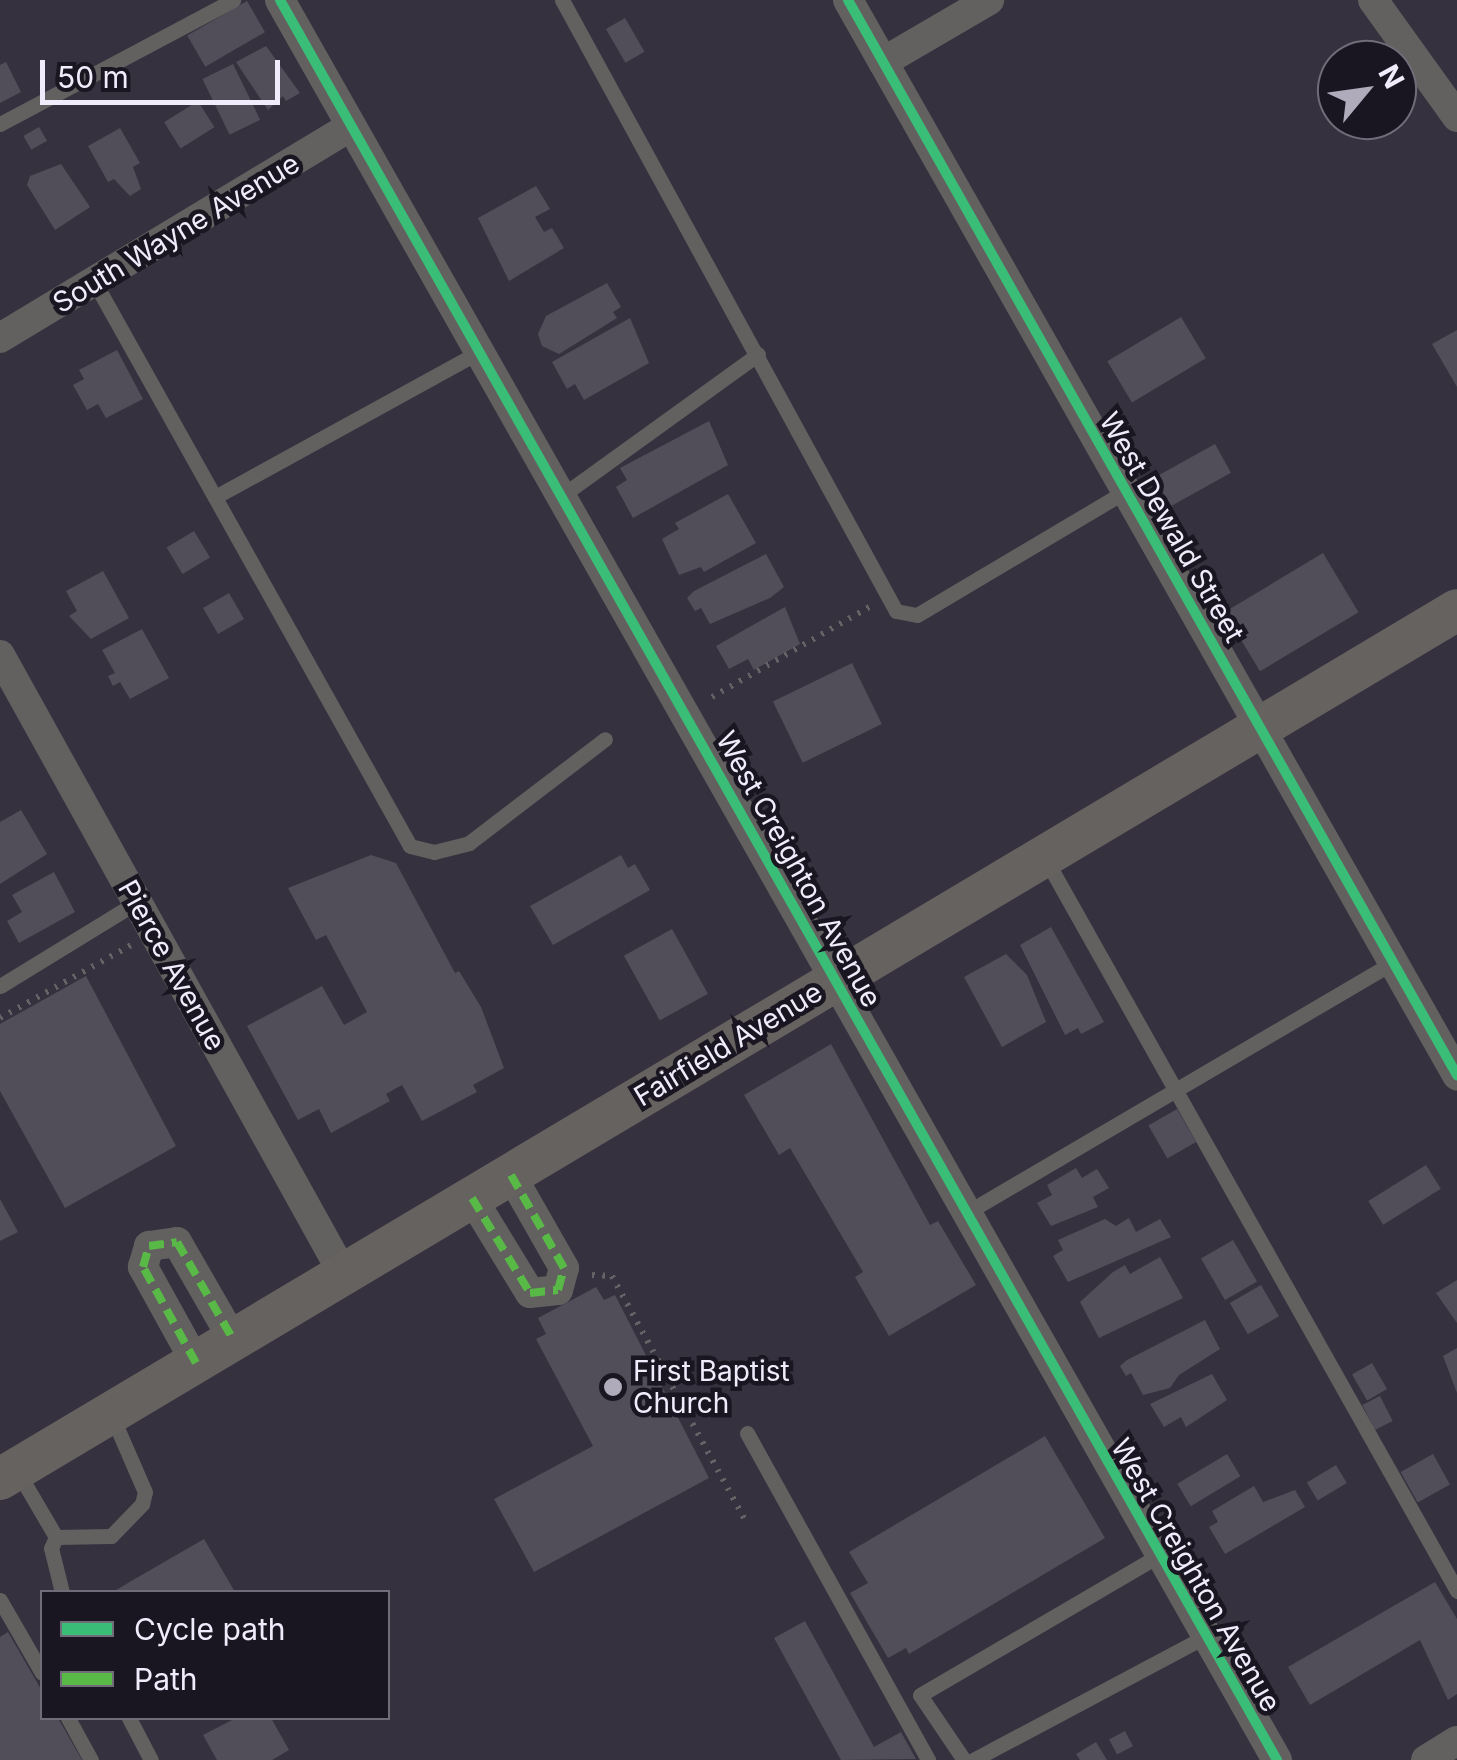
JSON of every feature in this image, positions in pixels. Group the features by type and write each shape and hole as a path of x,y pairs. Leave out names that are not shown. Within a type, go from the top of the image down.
{"main road":[{"name":"Fairfield Avenue","path":"8,1474 1258,725 1457,610"}],"street":[{"name":"West Creighton Avenue","path":"280,0 1277,1760"},
{"name":"West Dewald Street","path":"848,0 1457,1076"},
{"path":"883,62 989,0"},
{"path":"1373,0 1457,117"},
{"name":"South Wayne Avenue","path":"0,338 350,127"},
{"name":"Pierce Avenue","path":"0,655 344,1276"},
{"path":"472,1198 530,1294 546,1296 563,1284 564,1268 511,1175"},
{"path":"196,1363 143,1267 149,1246 177,1242 234,1341"},
{"path":"1426,1760 1457,1741"}],"lane":[{"path":"0,124 232,0"},
{"path":"562,0 896,610 917,615 1126,491"},
{"path":"95,282 410,846 434,852 469,843 605,739"},
{"path":"214,498 477,353"},
{"path":"560,497 758,354"},
{"path":"1043,855 1457,1591"},
{"path":"0,986 137,902"},
{"path":"966,1213 1392,962"},
{"path":"56,1537 111,1536 142,1504 145,1492 111,1413"},
{"path":"747,1433 928,1760"},
{"path":"8,1474 56,1537"},
{"path":"56,1537 51,1548 62,1590"},
{"path":"964,1760 920,1695 1158,1556"},
{"path":"0,1600 40,1670"},
{"path":"973,1760 1204,1637"},
{"path":"69,1720 91,1760"},
{"path":"129,1720 151,1760"}],"path":[{"path":"712,698 886,596"},
{"path":"0,1018 154,932"},
{"path":"563,1284 602,1271 612,1276 745,1520"}],"building":[{"path":"247,1 265,32 205,67 187,36"},
{"path":"625,18 644,52 625,63 606,29"},
{"path":"266,46 300,93 286,101 283,96 268,110 236,62"},
{"path":"6,62 21,92 0,103 0,65"},
{"path":"233,64 260,120 230,135 202,79"},
{"path":"198,101 214,127 181,148 164,122"},
{"path":"39,127 47,141 31,150 23,136"},
{"path":"120,128 140,163 133,167 141,189 130,196 114,179 108,182 88,146"},
{"path":"61,164 90,207 55,230 27,185 30,176"},
{"path":"536,186 550,209 535,217 544,232 552,228 564,248 509,281 478,218"},
{"path":"607,283 621,307 613,312 617,318 559,354 542,346 538,334 546,316"},
{"path":"1181,317 1206,358 1132,402 1107,361"},
{"path":"630,318 649,363 584,400 575,384 567,389 552,362"},
{"path":"1457,330 1457,387 1432,344"},
{"path":"117,350 143,399 106,418 98,404 87,410 73,385 84,379 79,370"},
{"path":"709,421 728,465 633,518 616,487 627,480 620,468"},
{"path":"1215,444 1231,473 1171,506 1155,477"},
{"path":"728,494 756,543 704,572 701,567 679,575 662,539 679,529 675,523"},
{"path":"194,531 210,558 183,574 167,547"},
{"path":"1323,553 1359,612 1260,671 1224,612"},
{"path":"766,554 784,587 770,598 710,624 701,608 695,611 687,598 694,591"},
{"path":"103,571 129,618 91,639 69,616 77,611 66,591"},
{"path":"229,593 244,619 218,634 203,608"},
{"path":"785,607 800,644 754,670 748,659 729,669 716,646"},
{"path":"142,629 169,678 130,699 120,682 113,686 108,676 115,673 102,650"},
{"path":"852,663 882,724 803,763 773,702"},
{"path":"21,810 47,854 0,884 0,822"},
{"path":"371,855 396,863 455,973 459,971 481,1007 504,1068 473,1085 477,1092 422,1121 402,1085 386,1094 390,1101 331,1133 319,1109 298,1120 247,1026 322,986 344,1025 367,1012 326,935 316,940 288,888"},
{"path":"621,855 628,868 635,864 650,890 553,945 530,906"},
{"path":"54,872 75,912 19,943 7,921 22,912 12,895"},
{"path":"1051,927 1104,1022 1081,1034 1078,1028 1065,1035 1020,945"},
{"path":"672,929 708,994 660,1020 624,956"},
{"path":"1006,954 1027,975 1046,1022 1002,1047 964,977"},
{"path":"86,976 176,1146 65,1208 0,1091 0,1024"},
{"path":"831,1044 930,1225 938,1221 976,1285 889,1336 855,1277 863,1272 790,1148 779,1155 744,1095"},
{"path":"1177,1109 1196,1142 1167,1158 1148,1126"},
{"path":"1426,1165 1441,1189 1383,1225 1368,1201"},
{"path":"1076,1168 1082,1178 1097,1169 1109,1188 1093,1197 1098,1207 1051,1226 1037,1203 1052,1195 1047,1185"},
{"path":"0,1199 18,1232 0,1241"},
{"path":"1129,1218 1136,1232 1160,1219 1171,1237 1068,1282 1053,1256 1063,1250 1058,1240 1105,1219 1116,1226"},
{"path":"1233,1240 1257,1282 1225,1300 1201,1258"},
{"path":"1160,1257 1183,1298 1099,1338 1080,1302 1125,1265 1130,1274"},
{"path":"1457,1280 1457,1323 1436,1293"},
{"path":"1261,1285 1279,1316 1248,1334 1230,1303"},
{"name":"First Baptist Church","path":"596,1287 604,1300 615,1295 709,1478 534,1572 494,1499 593,1446 536,1339 546,1334 538,1318"},
{"path":"1205,1320 1220,1349 1179,1375 1170,1388 1143,1395 1131,1373 1126,1376 1120,1366"},
{"path":"1457,1348 1457,1393 1443,1356"},
{"path":"1372,1363 1387,1389 1367,1400 1352,1374"},
{"path":"1212,1374 1227,1400 1186,1427 1181,1417 1164,1427 1150,1404"},
{"path":"1380,1396 1393,1421 1375,1430 1362,1405"},
{"path":"1045,1436 1105,1538 909,1654 906,1648 888,1658 850,1593 868,1583 849,1552"},
{"path":"1227,1454 1240,1476 1191,1506 1177,1484"},
{"path":"1433,1454 1450,1485 1418,1503 1401,1472"},
{"path":"1336,1465 1347,1483 1318,1501 1307,1483"},
{"path":"1254,1486 1263,1502 1295,1490 1305,1507 1225,1554 1209,1527 1218,1522 1212,1511"},
{"path":"204,1539 234,1590 116,1590"},
{"path":"1435,1582 1457,1619 1457,1694 1448,1700 1420,1640 1310,1705 1288,1667"},
{"path":"805,1621 874,1747 901,1732 916,1759 841,1760 774,1638"},
{"path":"8,1632 40,1688 40,1720 59,1720 82,1760 0,1760 0,1637"},
{"path":"232,1720 272,1720 289,1750 272,1760 217,1760 203,1735"},
{"path":"1125,1731 1133,1746 1117,1754 1109,1739"},
{"path":"1096,1742 1107,1760 1080,1760 1076,1754"}],"marked path":[{"path":"472,1198 530,1293 558,1290 564,1268 511,1175"},
{"path":"196,1363 143,1267 149,1246 177,1242 234,1341"}],"cycle path":[{"path":"280,0 1277,1760"},
{"path":"848,0 1457,1075"}],"place":[{"name":"First Baptist Church","path":"613,1387"}]}
